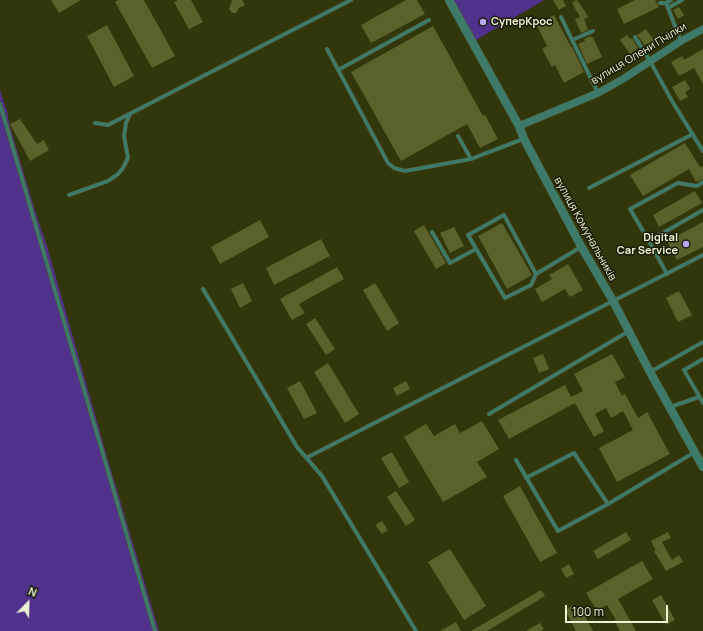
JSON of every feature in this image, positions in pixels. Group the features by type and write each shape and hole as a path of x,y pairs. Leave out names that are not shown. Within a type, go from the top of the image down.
{"street":[{"name":"вулиця Комунальників","path":"449,0 519,126 582,246 703,468"},
{"name":"вулиця Олени Пчілки","path":"519,126 598,93 703,29"}],"lane":[{"path":"95,123 108,124 351,0"},
{"path":"660,3 666,3 671,0"},
{"path":"668,8 682,0"},
{"path":"666,3 682,41"},
{"path":"561,17 598,93"},
{"path":"338,70 429,20"},
{"path":"572,40 593,31"},
{"path":"635,37 703,151"},
{"path":"327,49 388,163 394,168 405,171 471,159 524,138"},
{"path":"0,104 156,631"},
{"path":"69,195 108,181 118,174 123,168 128,158 124,136 126,123 130,113"},
{"path":"589,188 693,134"},
{"path":"458,136 471,159"},
{"path":"667,274 630,209 678,182 697,186 703,182"},
{"path":"649,241 703,210"},
{"path":"536,274 504,215 468,235 505,298 531,284 536,274 582,246"},
{"path":"432,232 450,263 476,249"},
{"path":"306,458 703,255"},
{"path":"203,289 297,447 322,476 416,631"},
{"path":"489,414 629,331"},
{"path":"650,372 703,342"},
{"path":"703,359 684,370 703,403"},
{"path":"670,407 700,397"},
{"path":"516,460 558,532 695,452"},
{"path":"526,478 574,453 608,504"}],"shaded area":[{"name":"СуперКрос","path":"447,0 544,0 471,43"},
{"path":"0,90 37,217 47,246 108,460 159,631 0,631"}],"building":[{"path":"51,0 81,0 59,13"},
{"path":"118,0 144,0 175,56 152,68 115,2"},
{"path":"178,0 191,0 203,22 189,29 174,2"},
{"path":"232,0 242,0 245,5 239,8 236,13 232,13 229,9"},
{"path":"406,0 417,0 425,14 371,43 361,25"},
{"path":"553,0 563,0 566,6 559,10"},
{"path":"576,0 588,17 584,19 588,30 581,33 575,19 580,17 572,3"},
{"path":"635,0 655,0 659,7 624,24 617,9"},
{"path":"679,7 684,15 678,19 673,10"},
{"path":"554,15 584,72 564,83 555,65 552,67 542,49 547,46 536,24"},
{"path":"107,25 134,76 114,87 87,36"},
{"path":"433,26 483,116 485,115 498,139 480,148 467,124 401,161 351,72"},
{"path":"646,29 655,42 646,47 637,35"},
{"path":"627,35 630,39 632,38 638,48 630,54 620,40"},
{"path":"591,36 592,38 593,37 602,57 587,64 578,44"},
{"path":"703,49 703,84 694,68 679,76 671,62 682,56 684,60"},
{"path":"685,80 690,89 685,92 688,97 680,101 672,87"},
{"path":"20,119 37,144 44,140 49,150 30,161 10,124"},
{"path":"685,143 700,167 703,166 703,179 696,182 689,169 643,196 630,175"},
{"path":"695,191 702,203 659,227 653,215"},
{"path":"260,220 269,237 220,264 211,247"},
{"name":"Digital Car Service","path":"703,222 703,247 677,260 667,241"},
{"path":"502,223 532,275 507,289 478,236"},
{"path":"424,225 446,263 436,269 414,231"},
{"path":"454,227 464,246 450,253 440,233"},
{"path":"321,239 330,256 274,285 266,268"},
{"path":"568,264 583,290 570,297 565,289 542,302 535,289 552,279 549,275"},
{"path":"337,267 344,279 299,304 305,313 292,320 280,299"},
{"path":"243,283 252,301 240,308 231,289"},
{"path":"375,283 399,323 387,331 363,290"},
{"path":"679,291 692,315 678,322 666,298"},
{"path":"315,318 335,349 326,355 306,324"},
{"path":"543,354 549,369 539,373 533,358"},
{"path":"612,354 625,377 615,382 622,396 625,394 638,418 647,412 670,454 617,482 599,448 633,430 623,411 611,418 606,408 595,414 604,431 594,437 575,403 509,439 498,420 565,385 571,397 583,391 574,374"},
{"path":"328,363 359,414 345,423 314,372"},
{"path":"300,381 317,413 304,419 287,388"},
{"path":"406,381 410,389 397,396 393,388"},
{"path":"482,421 499,449 477,462 487,477 443,502 404,437 426,424 434,436 455,424 460,433"},
{"path":"392,452 409,482 399,488 381,458"},
{"path":"520,486 557,553 540,562 503,496"},
{"path":"396,491 415,520 406,526 387,497"},
{"path":"382,521 388,530 382,534 375,525"},
{"path":"626,532 631,540 598,559 593,551"},
{"path":"668,532 671,538 662,542 672,560 679,555 683,562 666,571 654,551 656,551 651,541"},
{"path":"450,549 486,606 464,620 428,562"},
{"path":"642,561 653,579 618,599 636,631 620,631 614,620 616,620 607,605 597,611 586,593"},
{"path":"569,564 574,574 566,578 561,569"},
{"path":"541,590 545,596 487,631 471,631"},
{"path":"661,595 675,620 666,625 652,600"},
{"path":"572,606 575,612 581,609 593,631 576,631 565,610"},
{"path":"456,622 461,631 440,631"},
{"path":"540,623 544,629 541,631 526,631"}],"place":[{"name":"СуперКрос","path":"483,22"},
{"name":"Digital Car Service","path":"686,244"}]}
